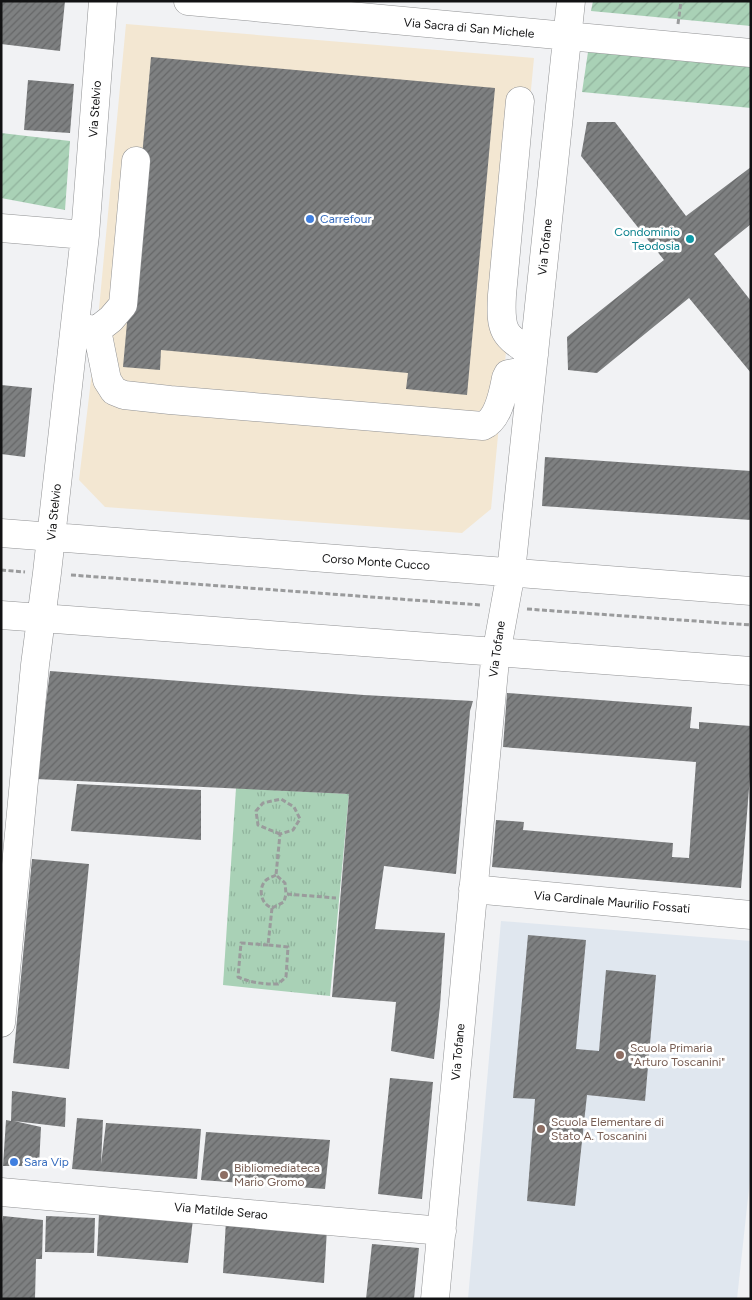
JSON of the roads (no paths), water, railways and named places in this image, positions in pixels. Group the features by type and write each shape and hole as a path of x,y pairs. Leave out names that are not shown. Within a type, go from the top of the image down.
{"street":[{"name":"Via Stelvio","path":"1,1023 40,618 51,536 86,329 85,235 103,1"},
{"name":"Via Sacra di San Michele","path":"188,1 751,53"},
{"name":"Via Tofane","path":"435,1299 496,652 511,572 570,1"},
{"path":"136,161 123,306 111,319 86,329 107,380 114,391 124,395 180,401 483,426 488,424 498,407 508,374 533,362 512,341 502,324 502,295 520,101"},
{"path":"1,228 85,235"},
{"name":"Corso Monte Cucco","path":"1,533 751,591"},
{"path":"1,615 751,671"},
{"name":"Via Cardinale Maurilio Fossati","path":"473,889 751,915"},
{"name":"Via Matilde Serao","path":"1,1192 442,1231"}],"place":[{"name":"Carrefour","path":"310,219"},
{"name":"Condominio Teodosia","path":"690,239"},
{"name":"Scuola Primaria \"Arturo Toscanini\"","path":"620,1055"},
{"name":"Scuola Elementare di Stato A. Toscanini","path":"541,1129"},
{"name":"Sara Vip","path":"14,1162"},
{"name":"Bibliomediateca Mario Gromo","path":"224,1175"}]}
